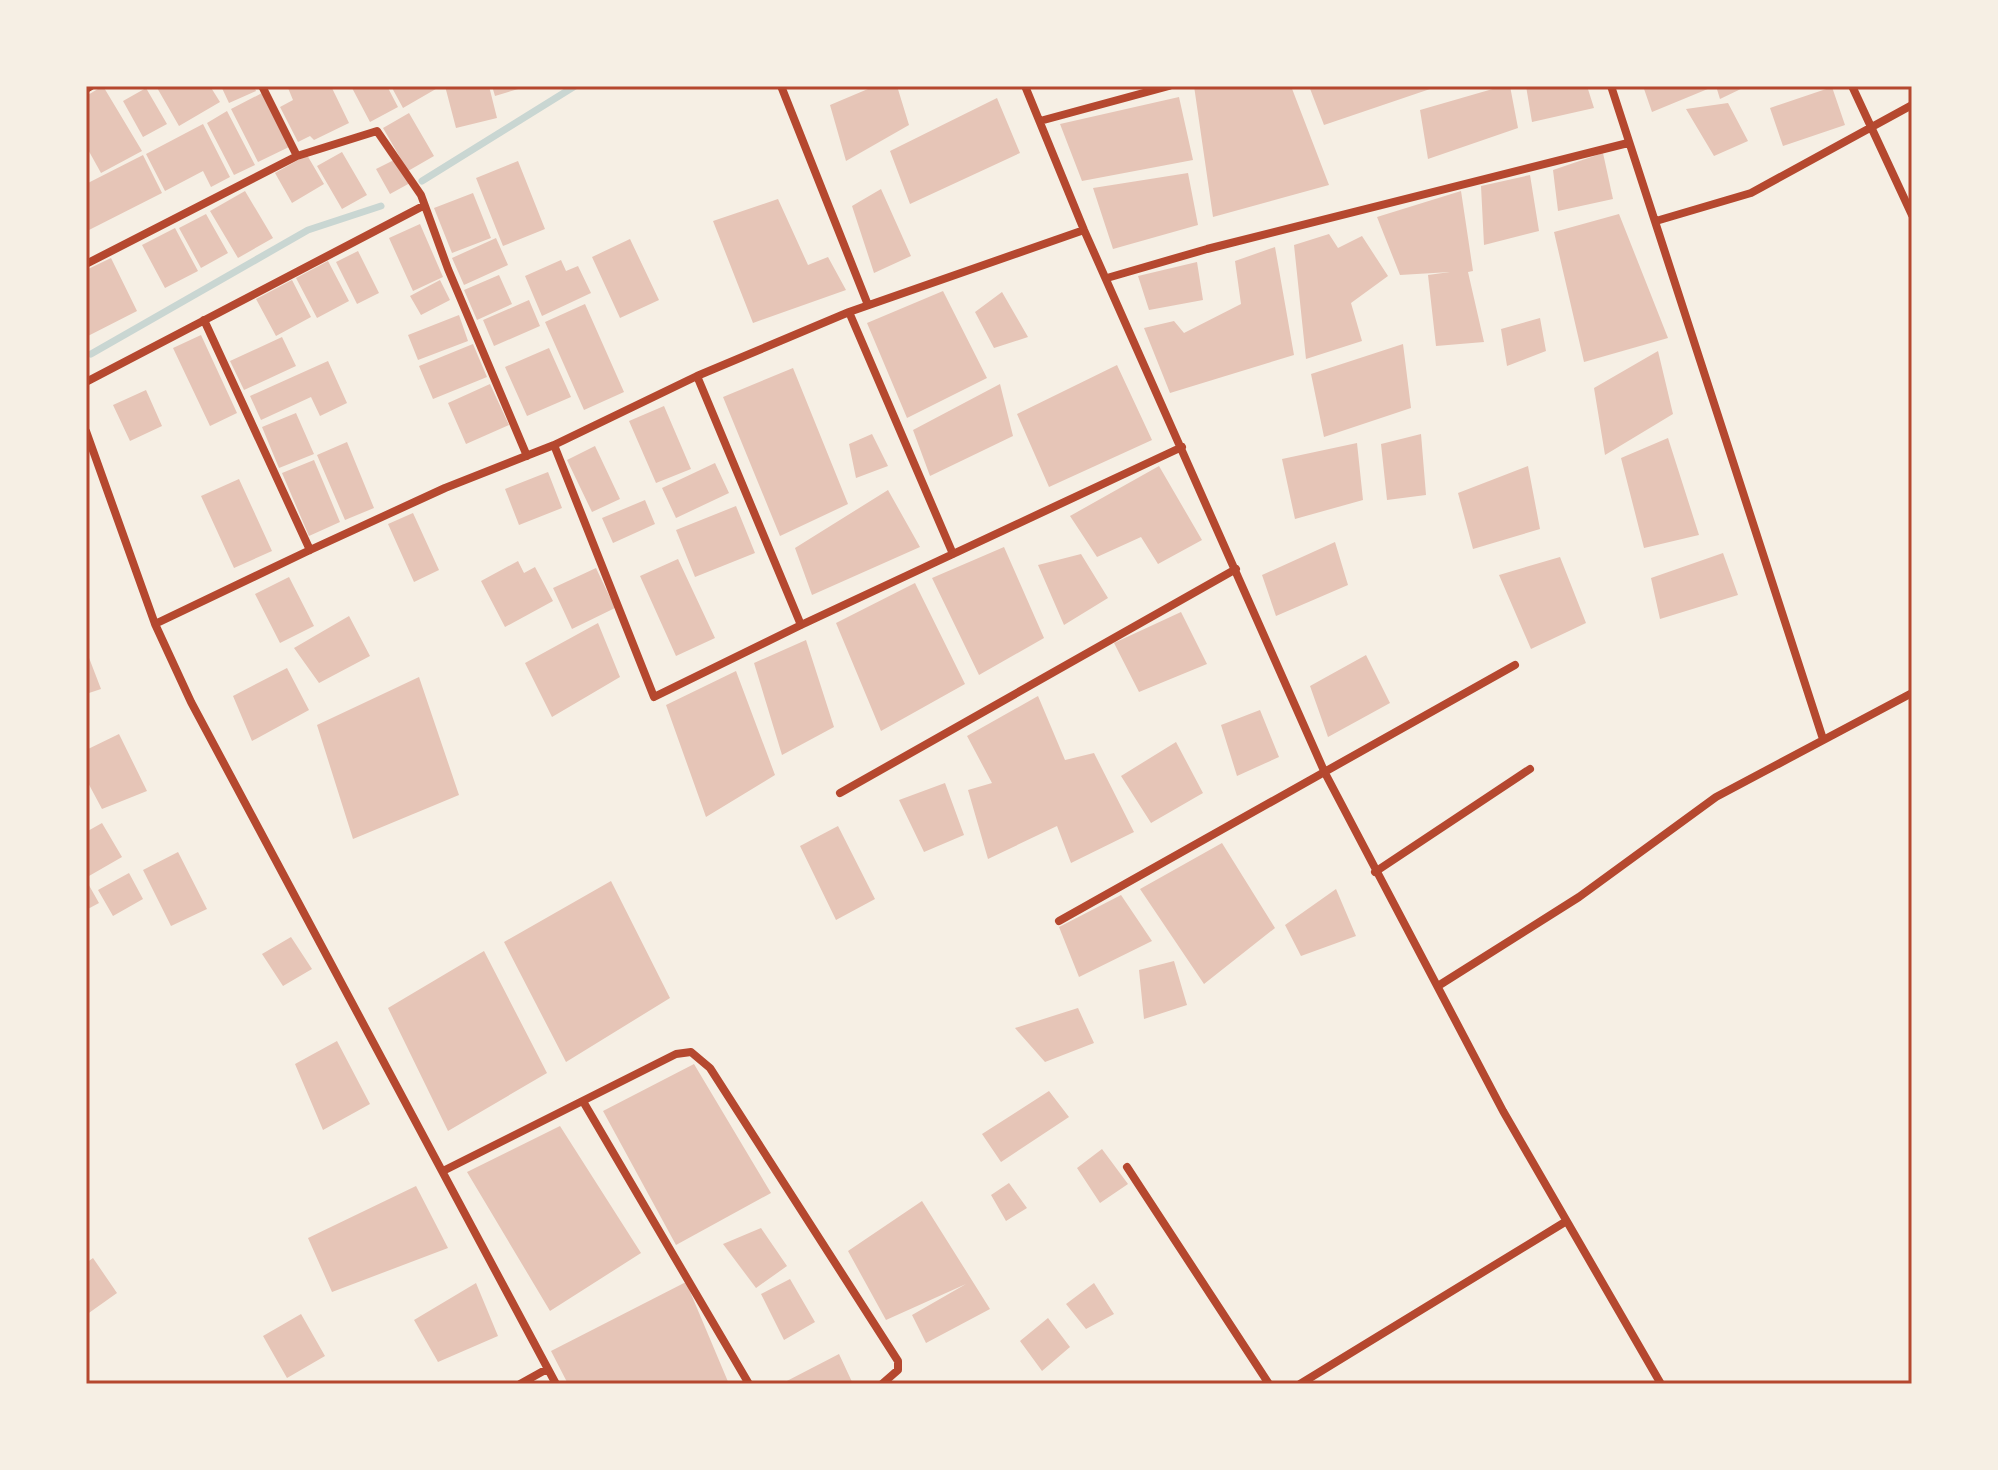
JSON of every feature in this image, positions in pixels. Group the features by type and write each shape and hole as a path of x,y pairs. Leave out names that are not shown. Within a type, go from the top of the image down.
{"street":[{"path":"262,86 297,156"},
{"path":"781,86 868,305"},
{"path":"1025,86 1084,230 1325,773 1375,872 1565,1222 1661,1384"},
{"path":"1040,121 1169,86"},
{"path":"1611,86 1823,739"},
{"path":"1852,86 1912,215"},
{"path":"1656,221 1751,193 1912,105"},
{"path":"86,264 297,156 377,131 421,195 527,456"},
{"path":"1107,278 1207,249 1628,143"},
{"path":"86,382 423,206"},
{"path":"155,624 445,488 554,445 697,376 849,312 1084,230"},
{"path":"849,312 953,554"},
{"path":"204,320 310,550"},
{"path":"697,376 801,625"},
{"path":"86,431 155,624 191,702 556,1384"},
{"path":"554,445 654,697 1182,447"},
{"path":"840,793 1236,569"},
{"path":"1059,921 1515,665"},
{"path":"1438,986 1579,897 1716,797 1912,693"},
{"path":"1375,872 1530,769"},
{"path":"443,1171 584,1103 676,1054 691,1052 710,1068 898,1361 898,1370 882,1384"},
{"path":"584,1103 749,1384"},
{"path":"1127,1167 1269,1384"},
{"path":"1300,1384 1565,1222"},
{"path":"520,1384 547,1369"}],"building":[{"path":"103,86 142,151 101,173 86,146 86,96"},
{"path":"156,86 210,86 220,102 179,126"},
{"path":"221,86 254,86 256,91 229,103"},
{"path":"331,86 349,123 314,140 310,136 298,142 280,107 293,100 288,88"},
{"path":"351,86 387,86 398,107 370,122"},
{"path":"391,86 441,86 403,108"},
{"path":"445,86 489,86 497,118 456,128"},
{"path":"492,86 525,86 525,87 495,96"},
{"path":"875,86 897,86 909,125 846,161 830,105"},
{"path":"1194,86 1291,86 1329,185 1213,217"},
{"path":"1309,86 1432,86 1433,88 1324,125"},
{"path":"1510,86 1518,128 1428,159 1420,110"},
{"path":"1526,86 1587,86 1594,108 1532,122"},
{"path":"1643,86 1715,86 1652,112"},
{"path":"1716,86 1747,86 1720,99"},
{"path":"1832,87 1845,125 1783,146 1770,108"},
{"path":"146,88 167,124 143,137 123,101"},
{"path":"262,93 289,147 258,162 231,109"},
{"path":"1179,97 1193,160 1082,181 1060,124"},
{"path":"997,98 1020,153 910,204 890,151"},
{"path":"1728,103 1748,141 1714,156 1686,109"},
{"path":"227,111 255,165 234,175 207,123"},
{"path":"409,113 434,156 408,171 383,128"},
{"path":"203,124 230,177 211,187 203,171 165,191 146,154"},
{"path":"342,152 367,195 342,209 317,166"},
{"path":"1603,153 1613,199 1558,211 1553,170"},
{"path":"143,155 162,193 89,230 86,184"},
{"path":"307,155 324,184 292,203 275,173"},
{"path":"394,160 410,183 390,194 376,169"},
{"path":"518,161 545,229 503,246 476,178"},
{"path":"1188,173 1198,225 1113,249 1093,188"},
{"path":"1530,175 1539,231 1484,245 1481,186"},
{"path":"881,189 911,256 874,273 852,206"},
{"path":"245,191 273,238 238,258 210,211"},
{"path":"1461,191 1473,271 1468,272 1484,342 1436,346 1428,275 1450,272 1400,275 1377,217"},
{"path":"473,193 491,238 452,253 434,208"},
{"path":"778,199 808,265 828,257 846,290 753,323 713,221"},
{"path":"206,214 228,253 201,268 179,228"},
{"path":"1619,214 1668,338 1584,362 1554,232"},
{"path":"420,224 443,277 413,291 389,238"},
{"path":"175,228 198,271 165,288 142,245"},
{"path":"1329,234 1338,248 1362,236 1388,276 1351,303 1362,341 1306,359 1294,245"},
{"path":"496,238 508,265 464,285 452,258"},
{"path":"630,239 659,300 620,318 592,257"},
{"path":"1275,247 1294,355 1170,393 1144,328 1174,321 1184,333 1241,304 1235,261"},
{"path":"358,251 379,293 357,304 336,262"},
{"path":"111,258 137,311 86,337 86,270"},
{"path":"561,260 566,271 578,266 591,293 542,316 525,276"},
{"path":"328,261 349,301 317,318 296,278"},
{"path":"1197,262 1203,300 1149,310 1138,276"},
{"path":"499,275 512,304 477,320 464,290"},
{"path":"292,280 311,317 276,336 256,299"},
{"path":"440,280 450,300 421,315 410,296"},
{"path":"943,291 987,378 907,418 867,323"},
{"path":"1002,292 1028,337 994,348 975,312"},
{"path":"529,300 540,326 494,346 483,320"},
{"path":"585,304 624,392 584,410 545,322"},
{"path":"459,315 468,341 418,360 408,335"},
{"path":"1540,318 1546,351 1507,366 1501,329"},
{"path":"201,335 237,413 210,426 173,348"},
{"path":"282,337 296,366 244,390 230,361"},
{"path":"473,344 487,377 433,399 419,366"},
{"path":"1403,344 1411,408 1324,437 1311,374"},
{"path":"549,348 571,397 527,416 505,367"},
{"path":"1658,351 1673,414 1605,455 1594,388"},
{"path":"328,361 347,403 320,416 311,397 261,420 250,396"},
{"path":"1117,365 1152,440 1049,487 1017,414"},
{"path":"793,368 848,504 780,536 723,397"},
{"path":"490,384 509,425 466,444 448,403"},
{"path":"1000,384 1013,436 930,476 913,430"},
{"path":"146,390 162,426 130,441 113,405"},
{"path":"664,406 691,469 656,483 629,421"},
{"path":"296,413 314,454 279,468 262,427"},
{"path":"872,434 888,466 856,478 849,444"},
{"path":"1421,434 1426,495 1387,500 1381,444"},
{"path":"1668,438 1699,535 1644,548 1621,458"},
{"path":"347,442 374,508 345,520 317,455"},
{"path":"1357,443 1363,500 1295,519 1282,459"},
{"path":"595,446 620,499 592,512 567,460"},
{"path":"314,460 340,522 309,536 282,473"},
{"path":"715,463 729,493 676,518 662,488"},
{"path":"1159,466 1202,540 1158,564 1141,537 1097,557 1070,516"},
{"path":"1528,466 1540,529 1473,549 1458,493"},
{"path":"548,472 562,508 519,525 505,489"},
{"path":"239,479 272,551 234,568 201,496"},
{"path":"888,490 920,547 812,595 795,548"},
{"path":"645,500 655,524 613,543 602,518"},
{"path":"736,506 755,553 695,577 676,530"},
{"path":"413,513 439,570 414,582 388,524"},
{"path":"1335,542 1348,585 1276,616 1262,575"},
{"path":"1004,547 1044,638 979,675 932,578"},
{"path":"1723,553 1738,595 1660,619 1651,578"},
{"path":"1081,554 1108,598 1064,625 1038,565"},
{"path":"1560,557 1586,623 1531,649 1499,575"},
{"path":"678,559 715,638 676,656 640,576"},
{"path":"518,561 524,573 535,567 553,601 505,627 481,581"},
{"path":"596,568 615,608 572,629 553,588"},
{"path":"289,577 314,626 280,643 255,594"},
{"path":"915,583 965,684 881,731 836,623"},
{"path":"1181,612 1207,664 1139,692 1114,643"},
{"path":"349,616 370,656 319,683 294,648"},
{"path":"598,623 620,677 552,717 525,663"},
{"path":"806,640 834,727 782,755 754,663"},
{"path":"86,650 101,689 86,694"},
{"path":"1366,655 1390,703 1328,737 1310,686"},
{"path":"287,668 309,710 252,741 233,696"},
{"path":"736,671 775,775 706,817 666,705"},
{"path":"419,677 459,795 353,839 317,725"},
{"path":"1038,696 1065,760 1094,753 1134,832 1071,863 1057,826 988,859 968,790 992,783 967,736"},
{"path":"1260,710 1279,757 1237,776 1221,725"},
{"path":"119,734 147,791 102,809 86,779 86,750"},
{"path":"1176,742 1203,793 1151,823 1121,776"},
{"path":"945,783 964,835 924,852 899,800"},
{"path":"102,823 122,857 89,876 86,870 86,832"},
{"path":"838,826 875,899 836,920 800,846"},
{"path":"1222,843 1275,928 1204,984 1140,889"},
{"path":"178,852 207,909 171,926 143,870"},
{"path":"129,873 143,899 113,916 98,890"},
{"path":"86,880 99,903 86,910"},
{"path":"611,881 670,998 566,1062 504,942"},
{"path":"1336,889 1356,936 1301,956 1285,925"},
{"path":"1121,895 1152,941 1079,977 1059,927"},
{"path":"291,937 312,969 283,986 262,954"},
{"path":"484,951 547,1073 448,1131 388,1008"},
{"path":"1174,961 1187,1005 1144,1019 1139,970"},
{"path":"1078,1008 1094,1043 1045,1062 1015,1028"},
{"path":"337,1041 370,1104 323,1130 295,1064"},
{"path":"694,1064 771,1193 676,1245 603,1111"},
{"path":"1049,1091 1069,1117 1001,1162 982,1134"},
{"path":"560,1126 641,1253 550,1311 467,1172"},
{"path":"1102,1149 1128,1184 1100,1203 1077,1168"},
{"path":"1009,1183 1027,1208 1006,1221 991,1195"},
{"path":"416,1186 448,1248 332,1292 308,1238"},
{"path":"922,1201 990,1309 926,1343 912,1315 966,1284 886,1320 848,1251"},
{"path":"761,1228 787,1266 756,1288 723,1244"},
{"path":"93,1258 117,1293 86,1315 86,1263"},
{"path":"790,1279 815,1322 784,1340 761,1294"},
{"path":"686,1282 729,1384 568,1384 551,1351"},
{"path":"476,1283 498,1336 438,1362 414,1320"},
{"path":"1094,1283 1114,1314 1086,1329 1066,1304"},
{"path":"301,1314 325,1356 287,1378 263,1336"},
{"path":"1048,1318 1070,1347 1042,1371 1020,1341"},
{"path":"839,1354 853,1384 781,1384"}],"waterway":[{"path":"422,181 575,86"},
{"path":"91,354 308,230 381,206"}]}
